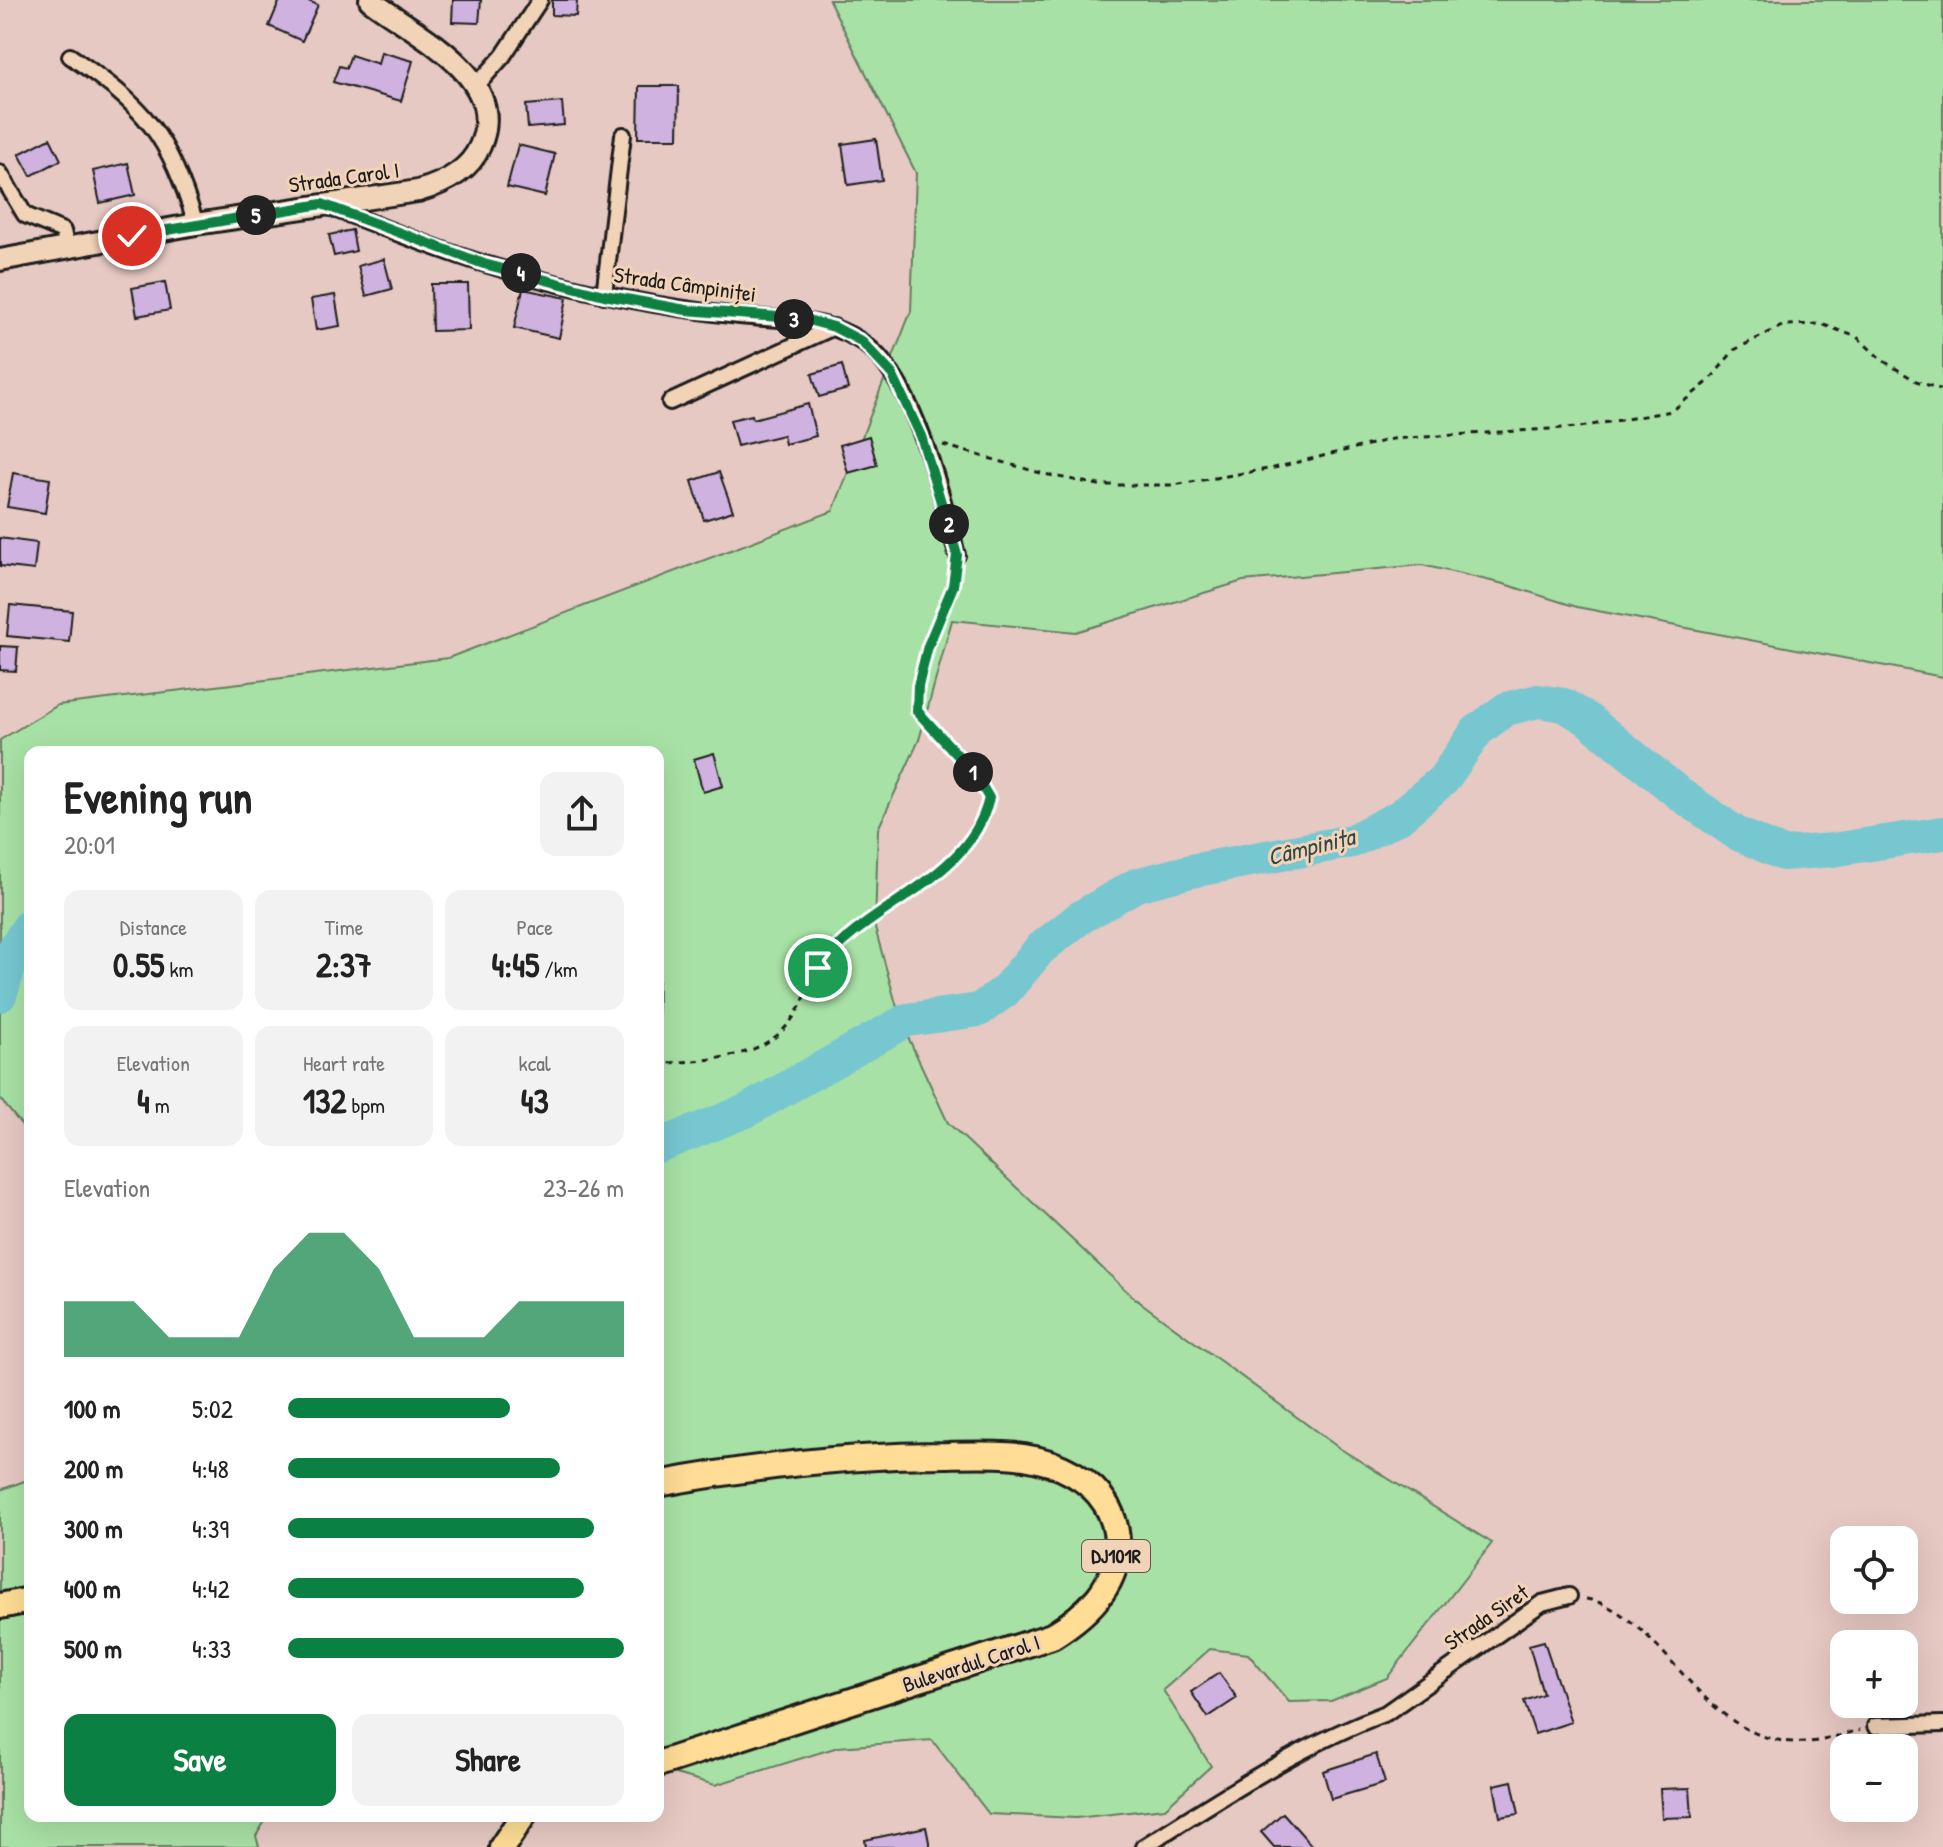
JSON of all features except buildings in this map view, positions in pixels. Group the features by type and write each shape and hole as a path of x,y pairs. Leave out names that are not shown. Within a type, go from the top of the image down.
{"main road":[{"path":"370,0 464,69 477,85"},
{"name":"Strada Carol I","path":"0,260 196,224 418,191 441,184 461,172 478,151 486,132 488,114 477,85"},
{"name":"Bulevardul Carol I","path":"664,1483 767,1464 826,1458 1006,1456 1060,1467 1082,1478 1111,1510 1118,1547 1115,1565 1099,1597 1072,1624 1052,1636 664,1762"},
{"path":"0,1606 24,1601"},
{"path":"502,1847 519,1822"}],"street":[{"path":"477,85 503,56 540,0"},
{"path":"70,56 111,84 158,133 172,154 196,224"},
{"path":"604,295 623,135"},
{"path":"0,173 18,208 34,220 59,228 67,248"},
{"name":"Strada Câmpiniței","path":"322,204 484,264 604,295 686,310 804,319 834,327 861,341 882,360 921,436 957,555"},
{"path":"670,402 834,327"},
{"name":"Strada Siret","path":"1143,1847 1264,1772 1358,1723 1386,1713 1542,1603 1569,1596"},
{"path":"1875,1726 1943,1724"}],"path":[{"path":"921,436 1044,474 1099,485 1174,485 1274,468 1392,439 1580,427 1672,411 1710,380 1734,350 1784,325 1821,324 1857,337 1882,360 1916,381 1943,390"},
{"path":"664,1063 733,1056 776,1037 799,1008 818,968 834,946 970,844 983,821 989,798 975,774 917,711 918,686 928,646 953,586 957,555"},
{"path":"1569,1596 1595,1600 1622,1614 1650,1638 1710,1706 1761,1737 1807,1743 1875,1726"}],"green space":[{"path":"829,0 1943,0 1943,677 1577,607 1504,584 1422,565 1243,581 1076,632 952,620 919,740 878,829 875,928 901,1022 948,1123 1133,1297 1339,1448 1492,1543 1387,1678 1331,1701 1289,1702 1248,1654 1210,1649 1163,1690 1211,1766 1165,1808 1076,1818 989,1814 932,1740 838,1747 715,1785 664,1771 664,746 24,746 24,1128 0,1099 0,740 58,705 448,658 833,511 911,311 916,173"},
{"path":"24,1481 24,1822 264,1822 256,1836 259,1847 0,1847 0,1490"}],"waterway":[{"name":"Câmpinița","path":"664,1144 746,1111 907,1020 979,1010 1005,991 1040,949 1081,917 1136,885 1191,871 1352,841 1399,817 1443,780 1477,731 1506,709 1538,701 1564,705 1587,719 1681,795 1736,833 1783,854 1832,850 1943,833"},
{"name":"Câmpinița","path":"0,995 16,946 24,934"}],"route":[{"path":"132,236 322,204 484,264 604,295 686,310 819,322 847,333 872,349 892,374 921,436 949,520 957,555 953,586 928,646 918,686 917,711 975,774 989,798 983,821 970,844 834,946 818,968"}]}
